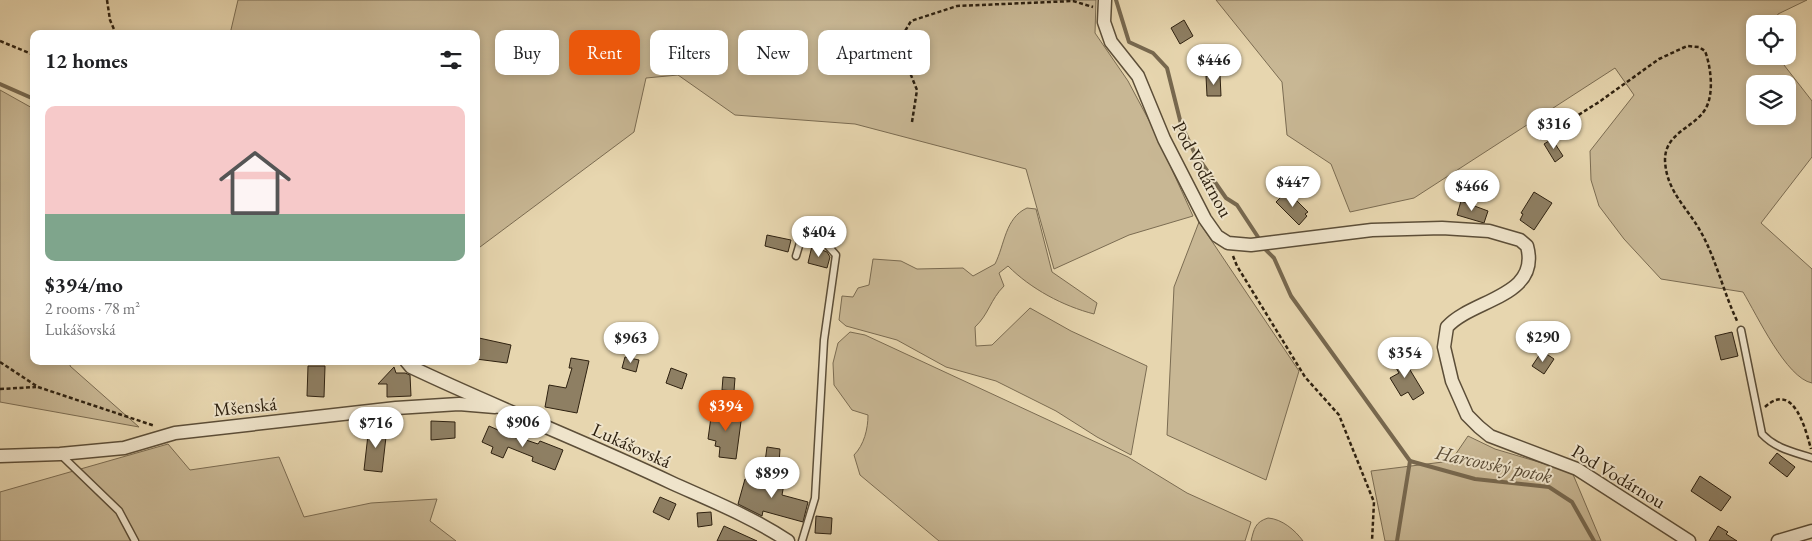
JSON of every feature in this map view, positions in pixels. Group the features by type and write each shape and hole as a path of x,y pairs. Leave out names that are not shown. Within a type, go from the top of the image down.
{"street":[{"name":"Pod Vodárnou","path":"1105,5 1104,22 1111,42 1138,76 1164,139 1206,219 1217,236 1228,243 1251,245 1372,230 1442,228 1489,231 1520,240 1527,246 1530,256 1526,275 1518,284 1466,312 1447,327 1444,347 1446,362 1467,415 1490,436 1577,468 1689,541"},
{"name":"Lukášovská","path":"410,365 495,407 640,468 763,524 787,541"},
{"name":"Mšenská","path":"0,456 60,454 124,448 175,433 396,408 459,404 495,407"},
{"path":"1778,541 1812,531"}],"lane":[{"path":"796,256 802,236 821,238 836,255 824,340 815,498 802,541"},
{"path":"1741,330 1746,346 1762,434 1770,442 1784,449 1812,456"},
{"path":"60,454 119,511 135,541"}],"path":[{"path":"107,0 110,20 114,30"},
{"path":"912,122 917,90 898,43 911,21 957,6 1073,1 1105,5"},
{"path":"0,41 30,53"},
{"path":"1540,139 1599,102 1659,59 1688,46 1699,47 1706,51 1710,70 1706,108 1699,116 1674,135 1666,150 1665,161 1672,190 1702,233 1741,330"},
{"path":"1228,243 1237,266 1305,377 1339,416 1374,502 1372,541"},
{"path":"0,362 38,387 175,433"},
{"path":"0,389 38,387"},
{"path":"1758,416 1767,405 1776,401 1788,401 1798,410 1802,419 1812,456"}],"shaded area":[{"path":"238,0 1096,0 1095,33 1128,81 1153,128 1193,216 1129,235 1054,269 1026,169 855,124 735,115 678,75 646,78 634,132 480,247 480,30 231,30"},
{"path":"1216,0 1807,0 1778,15 1746,15 1746,65 1784,65 1792,75 1746,75 1746,125 1796,125 1796,80 1812,101 1812,157 1761,223 1812,269 1812,383 1802,379 1782,358 1743,292 1661,279 1624,239 1599,206 1591,180 1590,151 1634,95 1615,68 1414,198 1350,212 1331,164 1287,135 1282,82"},
{"path":"0,90 30,107 30,365 70,365 139,427 0,402"},
{"path":"1027,208 1036,209 1052,272 1097,303 1094,314 1082,311 1048,296 1008,266 999,273 1004,286 975,327 976,346 992,345 1030,308 1071,331 1147,366 1131,455 1097,437 1056,411 996,381 946,367 897,340 846,326 839,320 842,296 853,297 858,288 869,285 873,259 901,261 917,269 963,268 973,276 995,264 1006,232 1014,218"},
{"path":"1199,222 1299,371 1266,480 1167,435 1174,287"},
{"path":"850,332 865,335 1128,457 1187,493 1251,522 1245,541 939,541 860,475 854,455 865,436 868,415 852,410 834,385 833,363 838,343"},
{"path":"1468,436 1495,449 1572,472 1601,541 1385,541 1371,471 1451,461"},
{"path":"168,444 190,470 279,457 304,517 371,503 437,499 430,521 456,541 0,541 0,492"},
{"path":"1268,518 1278,520 1288,526 1303,541 1251,541 1256,526"}],"building":[{"path":"1184,20 1193,36 1180,44 1171,28"},
{"path":"1220,75 1221,96 1207,96 1206,76"},
{"path":"1552,139 1563,156 1555,162 1544,144"},
{"path":"1287,191 1308,212 1299,225 1276,202"},
{"path":"1534,192 1552,203 1534,230 1520,220 1523,214 1521,213"},
{"path":"1461,201 1488,211 1484,223 1457,215"},
{"path":"767,235 791,240 788,252 765,246"},
{"path":"812,246 827,252 830,257 827,268 808,263"},
{"path":"1732,332 1738,356 1721,360 1715,336"},
{"path":"480,338 511,345 507,363 480,360"},
{"path":"1542,351 1554,359 1544,374 1532,366"},
{"path":"1394,353 1401,355 1424,393 1413,400 1408,392 1401,396 1390,378 1399,373 1392,361"},
{"path":"625,357 639,360 636,372 622,368"},
{"path":"571,358 589,361 577,413 545,407 549,385 566,388 572,368 569,368"},
{"path":"308,366 325,366 324,397 307,396"},
{"path":"394,367 396,373 410,375 411,396 387,397 387,384 378,384"},
{"path":"671,368 687,374 682,389 666,383"},
{"path":"723,377 735,378 734,391 722,390"},
{"path":"712,410 742,414 736,459 719,457 720,447 715,446 716,441 708,439"},
{"path":"431,421 455,422 455,438 431,440"},
{"path":"369,426 387,428 382,472 364,470"},
{"path":"489,426 525,442 526,440 538,444 540,441 563,450 555,470 532,461 533,457 508,447 503,458 491,453 493,447 482,442"},
{"path":"767,447 780,449 779,464 765,462"},
{"path":"1777,453 1795,467 1787,477 1769,463"},
{"path":"776,471 786,473 782,495 808,502 803,522 763,511 762,516 738,504 745,479 772,487"},
{"path":"1700,476 1731,497 1721,511 1691,491"},
{"path":"660,497 676,504 669,520 653,512"},
{"path":"711,512 712,525 698,527 697,513"},
{"path":"816,516 832,518 831,534 815,533"},
{"path":"724,526 757,541 717,541"},
{"path":"1718,526 1728,532 1726,534 1737,541 1709,541"}],"waterway":[{"name":"Harcovský potok","path":"1116,0 1129,42 1153,53 1167,68 1181,124 1194,152 1226,198 1237,205 1258,237"},
{"path":"0,84 30,97"},
{"name":"Harcovský potok","path":"1265,249 1274,258 1291,296 1410,461 1475,479 1549,487 1572,502 1594,541"},
{"path":"1397,541 1410,461"}]}
